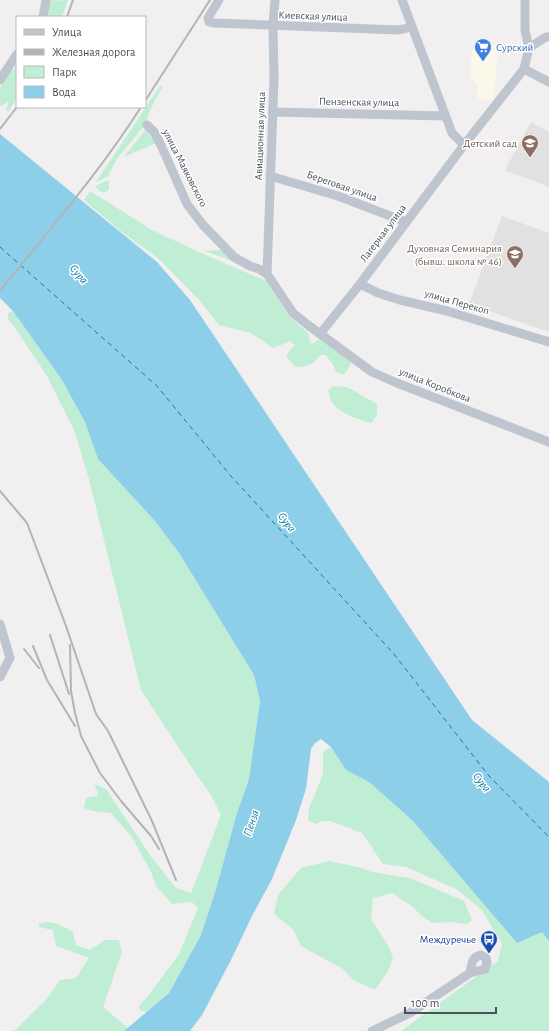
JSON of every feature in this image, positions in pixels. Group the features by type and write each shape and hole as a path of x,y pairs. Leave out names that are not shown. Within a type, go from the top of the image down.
{"street":[{"path":"43,16 46,0"},
{"name":"Киевская улица","path":"218,0 208,18 209,22 273,26 400,30 411,27"},
{"name":"Авиационная улица","path":"267,274 274,78 273,26 275,0"},
{"path":"402,0 452,133 464,145"},
{"path":"525,0 525,30 529,48 524,69 549,82"},
{"path":"529,48 546,37 549,37"},
{"path":"0,80 16,56"},
{"name":"Лагерная улица","path":"320,334 524,69"},
{"name":"Пензенская улица","path":"273,112 446,116"},
{"name":"улица Маяковского","path":"148,125 160,143 187,204 203,225 234,257 267,274"},
{"name":"Береговая улица","path":"270,176 338,196 406,222"},
{"path":"267,274 293,313 320,334"},
{"name":"улица Перекоп","path":"360,284 378,293 393,298 447,311 549,342"},
{"name":"улица Коробкова","path":"320,334 372,372 549,442"},
{"path":"0,624 10,658 0,677"},
{"path":"377,1030 410,1013 447,990 470,973 484,969 487,964 486,958 481,955 476,956 473,959 470,973"}],"shaded area":[{"path":"478,46 498,46 494,100 478,99 477,84 470,78 472,50"},
{"name":"Детский сад","path":"531,122 549,132 549,187 505,170"},
{"name":"Духовная Семинария (бывш. школа № 46)","path":"502,216 549,233 549,332 469,304"}],"green space":[{"path":"52,0 68,0 62,16 45,16"},
{"path":"16,67 16,100 8,112 6,109 9,101 0,106 0,89 7,72 12,71"},
{"path":"160,86 162,87 143,127 116,160 108,176 96,182 146,108"},
{"path":"145,130 149,131 156,143 124,157"},
{"path":"109,180 109,190 104,193 98,190 95,186"},
{"path":"90,191 152,230 266,281 288,315 309,334 312,344 318,340 324,340 332,345 335,351 349,357 351,364 344,375 336,372 334,366 326,355 320,355 310,364 296,367 286,357 295,346 291,341 273,348 251,333 219,325 199,300 159,259 118,229 84,200"},
{"path":"222,250 240,264 205,251"},
{"path":"13,311 62,380 85,422 98,459 155,521 179,553 254,675 260,701 249,779 237,813 216,889 201,935 169,993 146,1012 140,1010 139,1006 149,995 179,954 198,908 192,902 172,904 156,886 151,872 132,837 111,813 92,811 84,808 86,798 98,796 95,784 106,789 150,855 176,888 191,893 221,815 211,795 141,690 89,479 74,430 47,376 13,325 8,320 8,313"},
{"path":"333,386 347,387 377,404 377,415 371,423 350,416 336,407 331,401 328,391"},
{"path":"331,747 346,770 369,782 542,932 549,941 549,1031 401,1031 498,961 502,944 482,910 456,889 406,867 383,864 362,833 331,821 323,821 316,824 308,820 309,808 323,774 323,752"},
{"path":"329,861 362,868 372,872 410,878 464,901 472,920 467,924 452,922 432,923 412,906 392,893 373,898 371,919 389,947 393,958 388,971 375,990 354,980 343,969 301,946 293,929 274,914 278,895 301,868"},
{"path":"48,922 58,924 73,932 76,945 90,950 105,940 119,940 122,952 103,1007 128,1028 124,1031 14,1031 46,1000 60,980 76,978 89,958 56,946 53,930 39,927 39,923"}],"water":[{"path":"0,134 157,262 190,300 472,720 549,782 549,941 542,932 517,943 413,821 369,782 346,770 331,747 321,739 315,743 311,749 306,789 296,820 272,879 202,1015 190,1031 124,1031 169,993 201,935 216,889 237,813 249,779 260,701 254,675 179,553 155,521 98,459 85,422 62,380 13,311 0,298"}],"ferry route":[{"path":"0,247 157,386 230,475 394,654 489,776 549,837"}],"railway":[{"path":"67,16 73,0"},
{"path":"146,99 210,0"},
{"path":"0,129 16,108"},
{"path":"0,291 91,178 140,108"},
{"path":"0,491 27,523 66,626 96,714 108,731 152,821 176,880"},
{"path":"50,635 69,694"},
{"path":"70,645 71,691 81,736 100,773 121,801 151,836 159,849"},
{"path":"33,646 47,680 75,726"},
{"path":"24,649 39,668"}],"place":[{"name":"Сурский","path":"483,62"},
{"name":"Детский сад","path":"530,158"},
{"name":"Духовная Семинария (бывш. школа № 46)","path":"515,269"},
{"name":"Междуречье","path":"489,954"}],"water label":[{"name":"Сура","path":"79,274"},
{"name":"Сура","path":"287,522"},
{"name":"Сура","path":"482,782"},
{"name":"Пенза","path":"251,823"}]}
